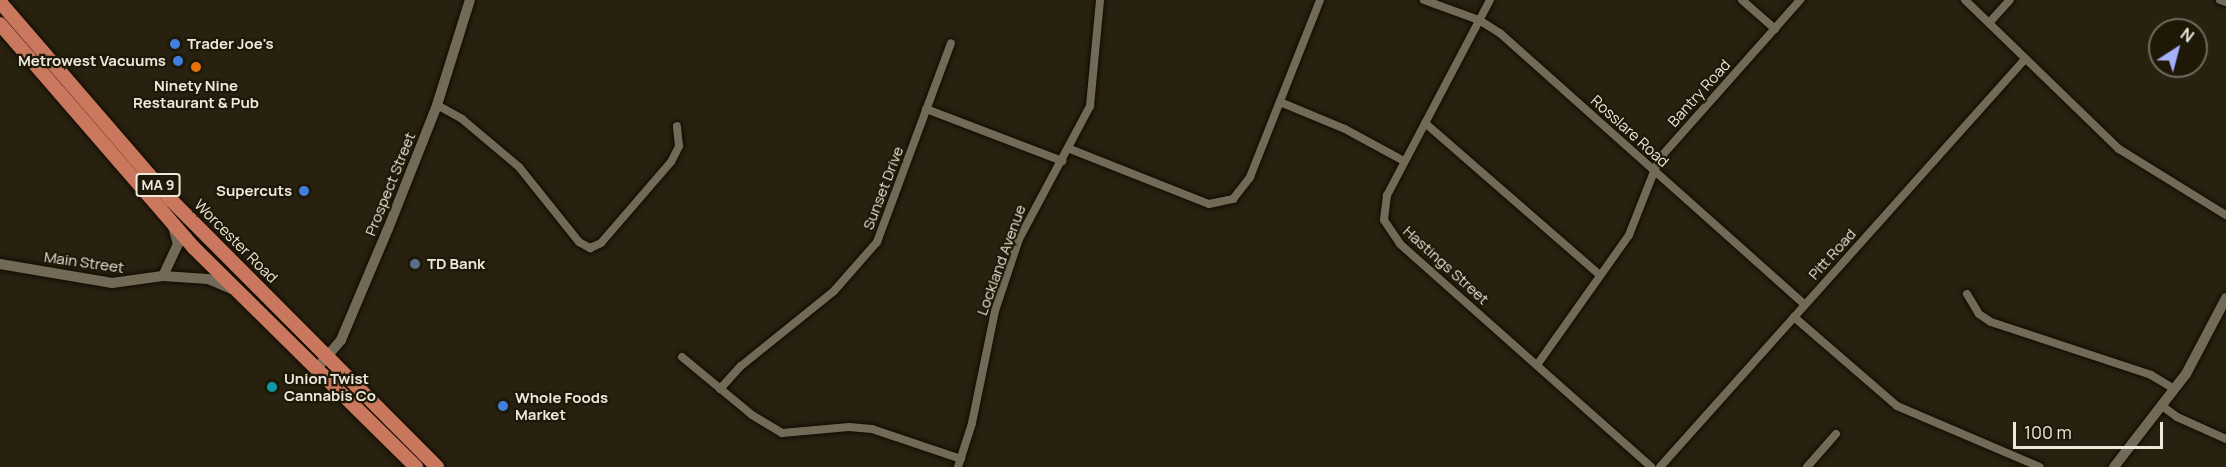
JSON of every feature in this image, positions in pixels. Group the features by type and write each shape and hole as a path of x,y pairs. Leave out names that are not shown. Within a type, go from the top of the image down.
{"highway":[{"name":"Worcester Road","path":"0,2 157,184 437,467"},
{"name":"MA 9","path":"0,24 171,223 416,467"}],"street":[{"name":"Prospect Street","path":"316,369 329,356 348,323 437,105 470,0"},
{"name":"Lockland Avenue","path":"959,463 972,423 999,297 1030,214 1070,149 1093,94 1100,0"},
{"path":"1070,149 1198,200 1226,203 1245,186 1320,0"},
{"name":"Rosslare Road","path":"1424,0 1479,20 1501,34 1805,305"},
{"name":"Hastings Street","path":"1490,0 1404,161 1384,203 1384,220 1393,236 1651,467"},
{"path":"1742,0 1775,29"},
{"name":"Bantry Road","path":"1537,365 1634,226 1653,170 1665,151 1800,0"},
{"path":"1965,0 2119,149 2226,214"},
{"path":"1989,23 2010,0"},
{"path":"2220,0 2226,2"},
{"name":"Sunset Drive","path":"720,389 741,366 834,291 867,256 884,228 951,43"},
{"name":"Pitt Road","path":"1659,467 2025,59"},
{"path":"1280,102 1345,129 1404,161"},
{"path":"437,105 462,119 519,167 579,242 591,248 602,243 671,162 679,146 677,126"},
{"path":"926,109 1062,161"},
{"path":"1425,123 1600,275"},
{"path":"163,276 178,244 171,223"},
{"name":"Main Street","path":"0,264 118,284 163,276 208,279 237,291"},
{"path":"1967,294 1978,314 1991,322 2151,375 2174,389"},
{"path":"2114,467 2195,360 2224,305"},
{"path":"1794,317 1897,406 2040,467"},
{"path":"682,357 720,389 782,433 849,427 872,429 959,463"},
{"path":"2161,405 2177,417 2226,440"},
{"path":"1807,467 1836,434"}],"place":[{"name":"Trader Joe's","path":"175,44"},
{"name":"Metrowest Vacuums","path":"178,61"},
{"name":"Ninety Nine Restaurant & Pub","path":"196,67"},
{"name":"Supercuts","path":"304,191"},
{"name":"TD Bank","path":"415,264"},
{"name":"Union Twist Cannabis Co","path":"272,387"},
{"name":"Whole Foods Market","path":"503,406"}]}
